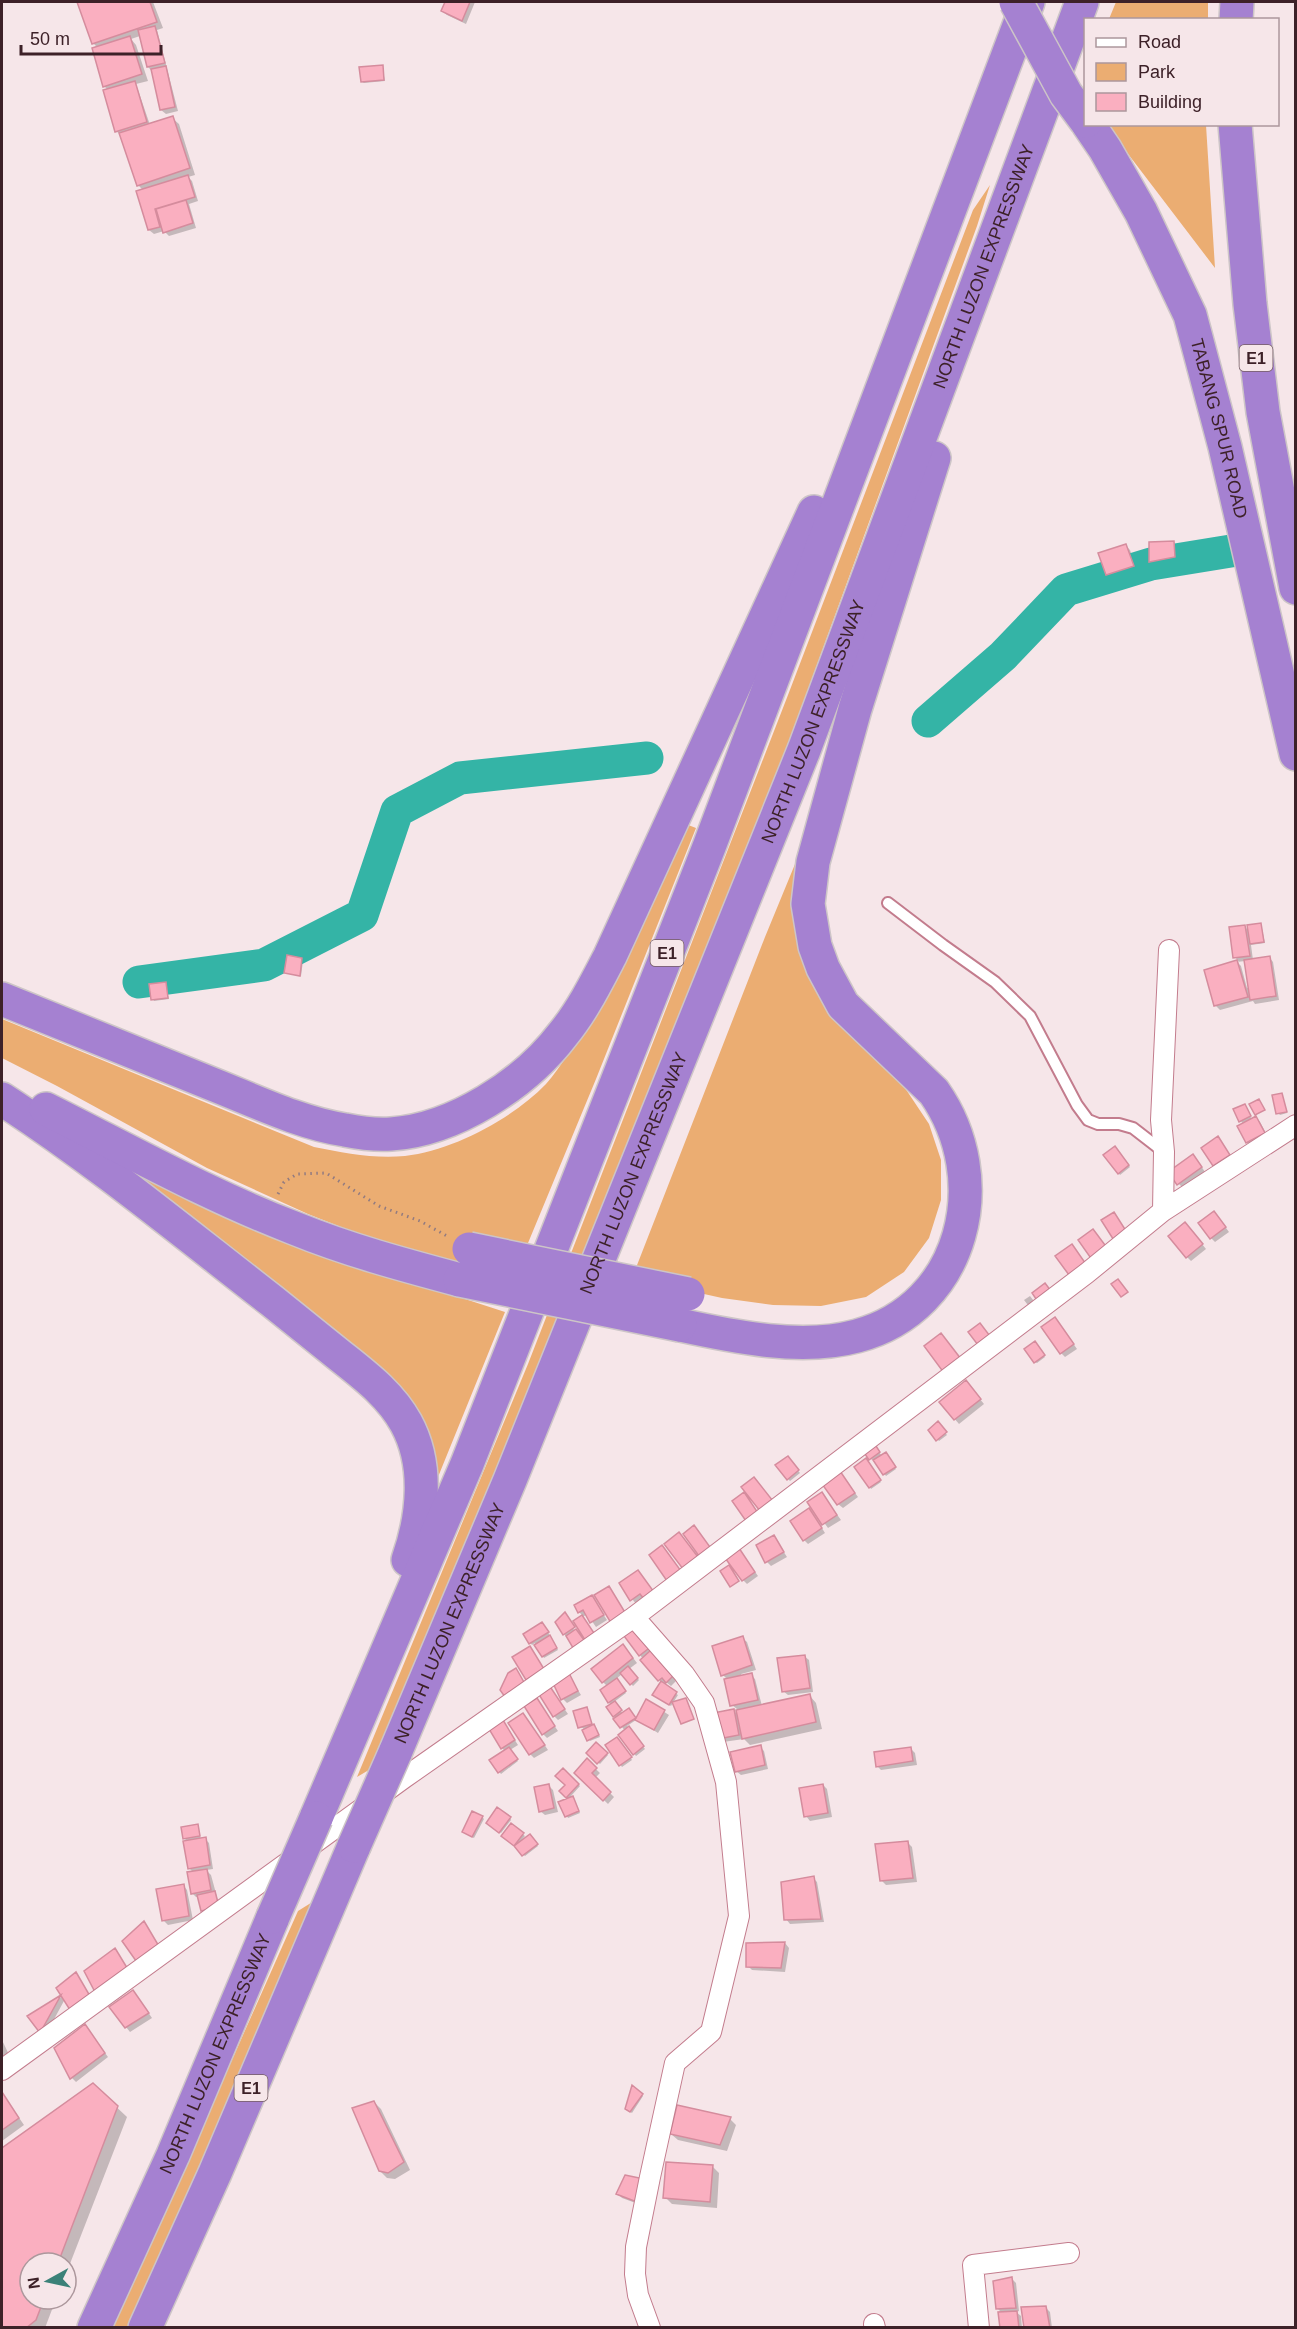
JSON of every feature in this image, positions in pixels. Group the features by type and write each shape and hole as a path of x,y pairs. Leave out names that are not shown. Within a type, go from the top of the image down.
{"highway":[{"name":"TABANG SPUR ROAD","path":"1016,2 1066,94 1084,119"},
{"name":"NORTH LUZON EXPRESSWAY","path":"94,2328 173,2156 467,1464 709,847 1028,2"},
{"name":"NORTH LUZON EXPRESSWAY","path":"145,2328 215,2173 510,1480 804,750 1082,2"},
{"path":"1236,18 1237,2"},
{"name":"E1","path":"1235,126 1250,304 1263,412 1296,588"},
{"name":"TABANG SPUR ROAD","path":"1093,132 1141,212 1190,315 1225,447 1296,754"},
{"path":"2,999 271,1107 322,1125 370,1134 408,1132 457,1116 495,1095 537,1064 564,1034 610,956 823,492 972,150"},
{"path":"2,1086 235,1204 340,1246 460,1280 720,1334 780,1342 855,1337 876,1330 919,1301 937,1281 952,1254 965,1212 965,1170 954,1127 946,1109 934,1092 859,1022 834,991 823,968 810,927 809,885 813,862 855,709 911,534 1024,157"},
{"path":"2,1099 51,1131 291,1316 388,1396 405,1422 420,1465 417,1530 344,1749"},
{"path":"469,1249 688,1294"}],"street":[{"path":"1163,1211 1164,1152 1161,1120 1169,950"},
{"path":"2,2070 394,1785 634,1617 1087,1274 1163,1211 1296,1125"},
{"path":"634,1617 684,1674 704,1703 726,1782 739,1916 711,2032 675,2063 650,2176 636,2247 635,2274 638,2295 650,2328"},
{"path":"979,2328 973,2265 1069,2253"}],"lane":[{"path":"888,903 995,982 1030,1016 1077,1105 1088,1120 1098,1124 1119,1124 1133,1128 1164,1152"}],"path":[{"path":"292,1228 279,1212 276,1199 284,1182 297,1174 326,1173 380,1206 420,1221 469,1249"}],"green space":[{"path":"1116,2 1208,2 1208,18 1109,18"},
{"path":"1107,126 1206,126 1215,268"},
{"path":"990,185 771,791 379,1764 357,1777 528,1364 788,695 973,210"},
{"path":"683,823 696,828 516,1272 457,1264 394,1248 308,1214 207,1168 2,1058 2,1019 314,1147 359,1155 393,1157 424,1153 443,1147 481,1131 517,1109 546,1084 557,1071 584,1027"},
{"path":"800,852 797,897 868,1048 905,1088 929,1124 941,1160 941,1200 929,1238 904,1272 866,1297 821,1306 773,1305 722,1298 632,1278 765,937"},
{"path":"108,1148 428,1287 505,1312 438,1477 433,1476 430,1458"},
{"path":"322,1896 129,2327 113,2328 298,1911"}],"building":[{"path":"77,2 150,2 157,22 92,44"},
{"path":"445,2 470,2 462,21 441,11"},
{"path":"155,26 165,63 147,67 138,30"},
{"path":"130,36 142,74 103,87 92,48"},
{"path":"383,65 384,80 361,82 359,67"},
{"path":"166,66 175,107 160,110 151,69"},
{"path":"135,81 147,122 115,132 103,90"},
{"path":"173,116 190,168 137,186 119,133"},
{"path":"188,175 195,197 155,209 160,227 148,230 136,191"},
{"path":"186,200 193,223 163,233 156,209"},
{"path":"1174,541 1175,557 1149,562 1149,542"},
{"path":"1126,544 1134,566 1106,575 1098,553"},
{"path":"1261,923 1264,942 1250,944 1247,925"},
{"path":"1245,925 1250,956 1233,958 1229,927"},
{"path":"287,955 302,958 300,976 284,973"},
{"path":"1270,956 1276,996 1250,1000 1244,960"},
{"path":"1237,960 1248,997 1214,1006 1204,970"},
{"path":"166,982 168,998 151,1000 149,984"},
{"path":"1282,1093 1287,1112 1276,1114 1272,1095"},
{"path":"1259,1099 1265,1110 1255,1115 1249,1104"},
{"path":"1245,1104 1251,1116 1239,1122 1233,1109"},
{"path":"1256,1116 1265,1133 1246,1143 1237,1126"},
{"path":"1218,1136 1230,1155 1213,1166 1201,1148"},
{"path":"1115,1146 1129,1165 1118,1174 1103,1155"},
{"path":"1193,1154 1202,1167 1177,1185 1168,1172"},
{"path":"1214,1211 1226,1227 1210,1239 1198,1223"},
{"path":"1114,1212 1128,1234 1115,1242 1101,1220"},
{"path":"1185,1222 1203,1244 1186,1258 1168,1236"},
{"path":"1093,1229 1111,1253 1095,1264 1078,1240"},
{"path":"1072,1244 1088,1267 1072,1279 1055,1256"},
{"path":"1118,1279 1128,1292 1121,1297 1111,1284"},
{"path":"1045,1283 1054,1295 1040,1305 1032,1293"},
{"path":"1055,1317 1074,1344 1060,1354 1041,1327"},
{"path":"980,1323 993,1340 981,1349 968,1332"},
{"path":"941,1333 961,1359 944,1373 924,1346"},
{"path":"1035,1341 1045,1355 1034,1363 1024,1349"},
{"path":"966,1380 981,1399 954,1420 939,1402"},
{"path":"938,1421 947,1432 936,1441 928,1430"},
{"path":"874,1443 880,1452 869,1460 863,1451"},
{"path":"886,1452 896,1467 883,1475 873,1460"},
{"path":"788,1456 799,1470 787,1480 775,1465"},
{"path":"866,1458 881,1480 869,1488 854,1467"},
{"path":"840,1471 855,1493 837,1505 822,1484"},
{"path":"754,1477 773,1501 760,1511 741,1487"},
{"path":"744,1492 758,1513 746,1521 732,1501"},
{"path":"822,1492 837,1515 822,1525 807,1502"},
{"path":"809,1508 822,1528 803,1541 790,1521"},
{"path":"694,1525 710,1547 699,1556 683,1534"},
{"path":"679,1532 698,1557 683,1569 664,1544"},
{"path":"774,1535 784,1552 765,1563 756,1545"},
{"path":"662,1545 681,1571 667,1581 649,1555"},
{"path":"739,1548 755,1572 742,1581 725,1558"},
{"path":"729,1565 739,1581 730,1587 720,1571"},
{"path":"638,1570 654,1592 644,1599 640,1594 630,1601 619,1583"},
{"path":"609,1586 626,1614 611,1623 594,1595"},
{"path":"592,1595 604,1615 590,1623 583,1610 578,1613 574,1605"},
{"path":"565,1612 575,1627 563,1635 555,1622"},
{"path":"582,1615 594,1633 585,1640 573,1621"},
{"path":"542,1622 549,1632 529,1644 523,1634"},
{"path":"638,1625 653,1645 639,1656 624,1636"},
{"path":"576,1629 584,1640 573,1648 566,1636"},
{"path":"550,1635 557,1648 542,1657 534,1645"},
{"path":"743,1636 752,1665 721,1676 712,1646"},
{"path":"623,1644 633,1658 602,1683 591,1669"},
{"path":"530,1646 544,1669 526,1680 512,1657"},
{"path":"651,1650 673,1676 666,1683 662,1678 658,1681 640,1660"},
{"path":"805,1655 810,1688 782,1692 777,1658"},
{"path":"628,1666 638,1678 630,1685 620,1673"},
{"path":"516,1668 525,1684 505,1697 500,1690 508,1673"},
{"path":"569,1673 578,1691 561,1700 552,1681"},
{"path":"752,1673 758,1700 730,1706 724,1679"},
{"path":"617,1678 626,1691 608,1703 600,1690"},
{"path":"661,1681 677,1692 669,1705 652,1695"},
{"path":"549,1685 565,1709 553,1717 538,1693"},
{"path":"810,1694 816,1722 742,1739 736,1710"},
{"path":"537,1698 555,1726 542,1735 524,1706"},
{"path":"686,1698 694,1719 681,1724 672,1702"},
{"path":"646,1699 665,1710 654,1730 635,1720"},
{"path":"615,1701 622,1710 613,1717 606,1707"},
{"path":"587,1707 592,1724 578,1728 573,1711"},
{"path":"629,1708 636,1718 620,1728 613,1719"},
{"path":"734,1709 739,1735 718,1739 713,1713"},
{"path":"523,1713 545,1745 529,1755 508,1723"},
{"path":"503,1720 515,1740 501,1749 489,1729"},
{"path":"594,1724 599,1735 587,1741 582,1730"},
{"path":"629,1726 644,1746 633,1755 618,1735"},
{"path":"617,1737 632,1757 619,1766 605,1745"},
{"path":"596,1742 608,1753 597,1764 586,1753"},
{"path":"761,1745 765,1765 735,1772 730,1752"},
{"path":"509,1747 518,1759 498,1773 489,1760"},
{"path":"911,1747 913,1761 876,1767 874,1752"},
{"path":"587,1758 597,1768 592,1773 611,1792 603,1801 574,1773"},
{"path":"563,1768 579,1784 566,1798 559,1791 565,1785 555,1776"},
{"path":"549,1784 554,1808 539,1812 534,1787"},
{"path":"823,1784 828,1813 804,1817 799,1788"},
{"path":"573,1796 579,1811 565,1817 558,1802"},
{"path":"497,1807 511,1817 499,1833 486,1823"},
{"path":"472,1811 483,1816 472,1837 462,1832"},
{"path":"511,1823 524,1833 514,1846 501,1836"},
{"path":"198,1824 200,1836 183,1839 181,1827"},
{"path":"530,1834 538,1844 522,1856 514,1846"},
{"path":"206,1837 210,1865 188,1869 183,1841"},
{"path":"908,1841 913,1878 880,1881 875,1844"},
{"path":"207,1869 211,1890 191,1894 187,1872"},
{"path":"814,1876 821,1919 784,1920 781,1882"},
{"path":"184,1884 189,1916 162,1921 156,1889"},
{"path":"215,1891 219,1907 201,1911 197,1895"},
{"path":"144,1921 163,1953 141,1968 122,1941"},
{"path":"785,1942 781,1968 746,1967 746,1943"},
{"path":"115,1948 132,1976 95,1992 84,1971"},
{"path":"76,1972 94,2003 72,2013 56,1988"},
{"path":"133,1990 149,2013 125,2028 109,2007"},
{"path":"61,1995 40,2033 27,2016"},
{"path":"85,2024 105,2053 70,2079 54,2048"},
{"path":"93,2083 118,2106 63,2251 18,2251 18,2311 39,2311 36,2320 26,2328 2,2328 2,2148"},
{"path":"632,2085 643,2094 630,2112 625,2109"},
{"path":"2,2092 19,2118 2,2130"},
{"path":"374,2101 404,2162 388,2173 379,2171 352,2108"},
{"path":"677,2105 731,2117 720,2145 670,2134"},
{"path":"666,2162 713,2165 710,2202 663,2198"},
{"path":"625,2175 649,2180 637,2202 616,2194"},
{"path":"1012,2277 1016,2308 996,2309 993,2281"},
{"path":"1046,2306 1050,2328 1024,2328 1021,2307"},
{"path":"1017,2311 1019,2328 1000,2328 998,2312"}],"waterway":[{"path":"928,721 1003,656 1066,590 1151,564 1237,550"},
{"path":"139,982 264,965 362,915 397,811 460,778 647,758"}]}
